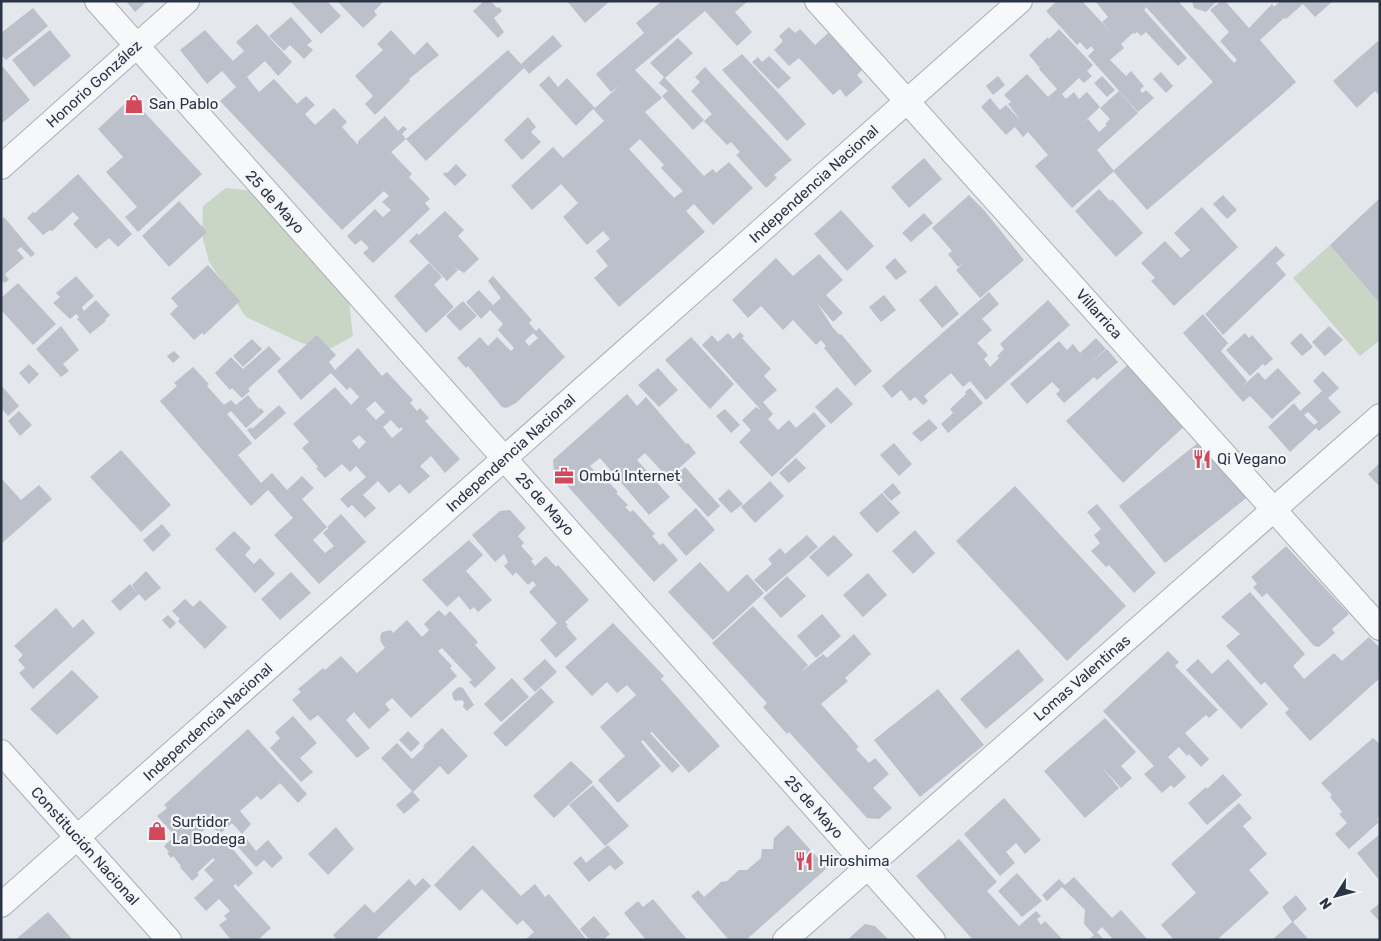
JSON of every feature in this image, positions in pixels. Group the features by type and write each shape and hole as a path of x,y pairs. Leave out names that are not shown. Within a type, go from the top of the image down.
{"street":[{"name":"25 de Mayo","path":"97,1 932,940"},
{"name":"Honorio González","path":"1,167 187,1"},
{"name":"Villarrica","path":"817,1 1380,628"},
{"name":"Independencia Nacional","path":"1,905 1020,1"},
{"name":"Lomas Valentinas","path":"785,940 1380,416"},
{"name":"Constitución Nacional","path":"1,752 169,940"}],"green space":[{"path":"226,188 253,191 336,277 349,302 353,336 326,351 299,342 246,317 209,262 202,235 203,206"},
{"path":"1330,245 1380,304 1380,340 1360,356 1293,278"}],"building":[{"path":"126,1 147,1 135,12"},
{"path":"290,1 327,1 341,16 321,34"},
{"path":"337,1 384,1 374,11 377,15 363,28"},
{"path":"484,1 491,1 502,11 494,18 504,32 498,38 473,11"},
{"path":"567,1 610,1 585,23"},
{"path":"662,1 748,1 735,12 752,32 737,46 705,11 635,70 662,98 645,112 704,176 713,169 716,173 729,162 753,188 713,225 694,204 686,211 705,232 619,307 594,278 608,266 596,251 610,239 603,231 587,245 563,217 578,203 561,184 532,210 511,186 553,147 563,158 604,121 593,109 576,126 539,85 549,76 558,87 567,78 595,108 620,85 611,92 596,74 644,33 636,23","holes":["640,139 664,165 661,168 683,191 674,198 629,149"]},
{"path":"1057,1 1082,1 1119,41 1102,22 1108,17 1095,1 1178,1 1234,63 1237,60 1220,41 1229,32 1210,10 1221,1 1225,1 1249,28 1272,4 1274,7 1280,1 1333,1 1315,17 1303,4 1260,40 1296,82 1147,210 1113,171 1213,82 1146,7 1144,10 1187,58 1178,66 1146,32 1141,36 1137,32 1133,33 1121,44 1124,48 1110,60 1126,76 1131,71 1144,86 1140,90 1142,93 1146,90 1154,98 1138,112 1088,56 1094,50 1091,46 1087,50 1080,42 1077,45 1046,11"},
{"path":"1192,1 1217,1 1206,12 1194,8"},
{"path":"33,8 48,26 6,60 1,55 1,33"},
{"path":"291,17 312,41 307,45 313,50 304,59 290,45 284,51 269,36"},
{"path":"257,24 292,62 278,76 265,61 247,77 259,92 274,79 297,104 306,96 315,105 305,114 315,125 334,108 347,122 342,127 358,145 358,141 385,116 398,131 403,126 407,129 402,134 406,139 391,152 412,174 409,177 430,199 425,203 430,209 373,263 363,253 369,248 361,240 355,245 347,236 375,209 383,217 391,210 382,202 389,196 384,191 342,230 220,101 236,87 222,71 207,84 180,50 205,30 233,61 244,51 236,42"},
{"path":"789,27 795,33 800,29 815,45 828,33 862,70 857,75 863,82 846,97 840,89 833,95 799,58 789,66 774,50 783,41 779,36"},
{"path":"1059,29 1093,65 1087,71 1092,76 1084,83 1079,78 1062,94 1066,99 1074,92 1079,99 1087,92 1100,107 1080,126 1088,119 1099,132 1107,125 1105,124 1110,119 1100,108 1119,91 1138,113 1097,150 1114,171 1072,208 1035,166 1048,155 1028,132 1023,137 1015,127 1006,135 981,107 990,98 1000,110 1006,105 1021,121 1008,104 1011,102 1004,95 1027,74 1048,97 1057,89 1029,55"},
{"path":"50,30 71,56 34,87 12,60"},
{"path":"391,30 414,55 427,42 439,55 409,79 410,81 375,115 365,104 373,96 355,76 383,50 377,44"},
{"path":"553,35 562,46 529,74 524,68 426,161 406,139 508,50 521,64"},
{"path":"678,38 693,53 665,78 704,120 693,130 662,96 668,91 659,83 664,77 650,63"},
{"path":"1378,41 1380,44 1380,94 1375,91 1357,108 1333,81"},
{"path":"742,54 806,124 787,141 722,70"},
{"path":"769,56 791,78 778,89 752,62 758,57 762,62"},
{"path":"3,67 30,100 1,124 1,68"},
{"path":"705,67 792,160 774,175 777,178 766,188 736,155 740,152 731,142 727,145 704,121 712,114 691,91 700,82 695,77"},
{"path":"1161,72 1173,86 1166,93 1153,79"},
{"path":"998,76 1005,85 993,95 986,86"},
{"path":"1102,76 1115,90 1107,97 1094,83"},
{"path":"131,98 202,174 138,232 125,217 137,207 106,172 123,157 98,129"},
{"path":"528,117 536,127 531,132 541,142 522,160 504,140"},
{"path":"924,158 942,179 909,208 891,187"},
{"path":"456,164 467,175 455,186 443,174 447,173"},
{"path":"78,174 132,234 118,247 109,238 96,249 73,224 79,218 73,212 52,231 50,230 43,235 27,218"},
{"path":"1099,189 1110,201 1112,199 1143,233 1116,257 1075,211"},
{"path":"969,195 984,210 1024,260 980,298 956,270 964,263 958,267 948,254 952,251 932,228"},
{"path":"1223,195 1237,210 1227,219 1213,204"},
{"path":"1380,198 1380,304 1330,245"},
{"path":"179,201 207,232 169,267 142,236"},
{"path":"1202,207 1238,247 1174,306 1151,281 1155,278 1141,263 1165,241 1181,258 1190,250 1174,233"},
{"path":"841,210 874,246 847,271 814,234"},
{"path":"445,211 464,230 458,236 479,259 464,273 453,266 458,270 447,281 409,241 417,233 419,235"},
{"path":"924,213 933,223 911,242 902,233"},
{"path":"4,217 35,254 31,257 21,247 17,250 24,258 5,274 9,280 4,283 1,279 1,220"},
{"path":"1276,246 1285,255 1276,263 1286,275 1223,335 1205,314"},
{"path":"819,254 843,280 826,295 843,313 833,322 817,303 833,328 841,334 872,371 855,386 824,348 826,346 821,340 816,345 793,320 783,330 761,306 748,318 732,300 776,258 793,276"},
{"path":"895,258 907,272 896,280 885,267"},
{"path":"429,263 442,277 434,285 454,307 426,333 394,296"},
{"path":"208,265 240,301 204,335 202,333 194,340 170,314 178,306 171,298"},
{"path":"76,276 94,296 82,307 84,311 96,300 110,315 106,321 90,334 77,319 79,317 76,314 70,319 53,303 60,297 56,293"},
{"path":"493,276 532,320 529,323 536,331 539,328 565,357 516,403 506,408 502,407 468,366 466,368 457,358 480,337 488,346 497,337 511,351 514,348 498,330 503,324 490,310 481,319 466,302 479,290 493,305 501,298 488,281","holes":["533,333 538,338 529,346 525,341"]},
{"path":"18,283 56,324 33,345 1,310 1,298"},
{"path":"936,285 959,314 942,328 919,300"},
{"path":"989,292 999,304 982,319 992,330 977,343 988,355 984,359 990,367 999,358 997,356 1004,349 1000,344 1048,300 1070,325 986,400 970,381 963,387 951,373 924,396 928,401 923,405 915,397 910,401 901,390 892,398 882,386"},
{"path":"884,295 896,310 881,322 869,307"},
{"path":"463,301 477,316 460,331 446,316"},
{"path":"1203,314 1228,343 1221,351 1247,381 1243,386 1258,372 1265,380 1278,368 1301,393 1272,419 1250,396 1243,402 1183,333"},
{"path":"61,326 79,350 63,364 69,371 61,377 36,349"},
{"path":"1329,326 1343,340 1325,356 1312,342"},
{"path":"740,332 744,336 742,338 771,369 764,376 777,390 763,402 773,414 768,419 778,430 789,420 796,428 814,412 826,426 772,477 739,442 751,430 742,420 756,407 761,410 702,345 712,335 718,342 728,333 733,339"},
{"path":"1245,333 1249,338 1252,335 1273,359 1265,366 1263,364 1250,376 1226,350"},
{"path":"1301,333 1313,347 1302,356 1290,343"},
{"path":"317,335 336,355 329,362 335,370 358,348 382,376 387,372 413,400 410,403 417,411 420,408 429,418 425,421 460,459 445,473 431,456 420,466 430,476 409,494 400,484 389,493 378,481 363,495 376,508 365,518 352,505 348,508 340,499 366,477 356,466 350,472 342,464 325,478 302,448 309,442 293,424 335,387 351,405 359,397 350,387 347,390 331,373 301,400 277,371","holes":["375,401 385,412 376,420 366,409","391,420 399,429 401,427 403,429 392,438 383,427","359,435 366,442 359,449 352,441"]},
{"path":"691,337 734,384 710,409 665,360"},
{"path":"1096,338 1106,349 1087,366 1107,349 1118,362 1097,380 1094,377 1064,403 1056,394 1060,390 1052,382 1027,404 1010,384 1059,341 1067,350 1073,344 1080,353"},
{"path":"252,339 262,349 243,367 233,356"},
{"path":"269,346 281,359 248,389 250,391 242,398 232,388 230,390 215,373 231,357 243,369"},
{"path":"174,351 180,357 173,363 167,356"},
{"path":"1132,361 1189,422 1123,483 1066,421"},
{"path":"29,364 39,374 29,384 19,373"},
{"path":"193,367 209,384 207,386 224,405 231,400 236,405 248,395 259,409 261,408 264,412 246,428 231,411 227,414 252,443 238,455 261,483 272,473 287,490 302,476 314,488 302,499 327,527 341,514 366,542 319,584 274,535 293,518 268,490 251,506 160,401 177,386 174,383","holes":["327,527 329,528 323,533 334,546 325,553 313,540"]},
{"path":"658,368 678,390 659,407 638,385"},
{"path":"1323,371 1339,388 1328,398 1341,412 1319,431 1316,428 1290,452 1268,427 1294,403 1300,411 1322,391 1313,381","holes":["1308,412 1318,422 1314,425 1304,415"]},
{"path":"1,385 19,406 8,416 1,408"},
{"path":"837,387 853,404 831,424 815,407"},
{"path":"970,388 983,403 948,433 941,424 953,413 950,409"},
{"path":"627,394 637,406 646,397 696,453 668,478 645,453 637,460 670,497 649,515 600,458 590,466 601,478 603,476 618,492 616,493 628,505 625,507 630,512 633,510 655,534 652,536 660,545 663,543 678,560 654,582 554,471 553,460"},
{"path":"279,405 286,413 255,440 247,430 251,427 252,429"},
{"path":"725,409 740,425 731,433 716,416"},
{"path":"19,411 32,425 20,436 8,421"},
{"path":"929,419 938,428 921,442 912,433"},
{"path":"1204,438 1250,495 1165,563 1119,506"},
{"path":"894,443 912,464 899,476 880,455"},
{"path":"121,450 171,505 141,532 90,477"},
{"path":"796,458 806,468 789,483 779,473"},
{"path":"1380,463 1380,487 1368,474"},
{"path":"685,467 720,506 708,517 672,478"},
{"path":"1,478 21,500 39,485 52,499 1,544"},
{"path":"770,481 784,496 755,523 741,507"},
{"path":"893,483 901,493 891,501 883,492"},
{"path":"1015,486 1126,606 1067,661 956,541"},
{"path":"729,489 743,504 731,513 718,499"},
{"path":"882,493 900,513 877,533 859,513"},
{"path":"1097,504 1156,573 1134,593 1109,565 1106,567 1091,551 1100,543 1094,535 1101,529 1087,512"},
{"path":"696,508 715,530 686,556 667,534"},
{"path":"510,510 526,528 518,536 524,543 521,546 533,559 531,561 535,566 546,556 556,567 558,565 589,600 565,622 577,639 556,658 540,640 557,623 529,592 536,585 533,581 528,585 516,572 513,576 504,566 508,562 504,554 495,562 472,535 500,511"},
{"path":"162,524 171,535 153,552 143,540"},
{"path":"915,530 935,553 913,574 892,551"},
{"path":"234,531 251,548 245,555 254,564 260,558 275,574 255,593 215,549"},
{"path":"807,535 818,547 766,592 754,580 772,564 768,559 780,548 785,554"},
{"path":"834,535 853,555 828,577 809,557"},
{"path":"469,540 483,555 466,571 492,600 478,612 474,607 470,610 459,596 447,607 422,580"},
{"path":"1286,546 1349,614 1332,629 1335,633 1319,647 1314,646 1267,593 1262,597 1253,587 1257,584 1251,577"},
{"path":"700,562 728,592 747,574 764,593 713,640 668,592"},
{"path":"146,571 161,588 145,601 139,594 120,611 111,601 130,584 137,593 132,585"},
{"path":"291,572 311,593 280,620 261,599"},
{"path":"868,573 887,595 863,617 843,595"},
{"path":"787,576 806,596 781,618 763,598"},
{"path":"1250,592 1305,654 1293,666 1304,679 1334,653 1342,661 1369,637 1380,648 1380,678 1310,741 1285,713 1289,709 1265,682 1261,685 1226,646 1240,634 1221,617"},
{"path":"185,599 193,607 200,600 227,627 205,649 178,621 180,619 172,611"},
{"path":"753,606 808,665 799,674 823,654 827,658 854,634 871,654 845,678 848,681 821,704 859,747 856,749 869,763 875,758 889,774 873,788 892,808 879,819 867,818 789,732 787,734 763,707 767,703 712,643"},
{"path":"56,608 73,628 83,619 95,633 33,689 19,673 25,668 18,660 23,655 14,646"},
{"path":"439,610 445,616 450,611 478,642 475,645 496,668 475,688 469,682 472,680 442,648 438,651 452,666 450,668 457,676 411,718 392,698 385,704 390,710 369,729 354,712 346,720 370,748 357,758 318,715 310,721 292,700 301,692 298,689 341,656 357,673 385,648 380,637 382,632 391,630 393,633 407,620 422,637 429,630 424,624"},
{"path":"822,614 841,636 816,658 797,636"},
{"path":"168,615 176,623 170,629 162,620"},
{"path":"613,623 664,676 661,679 720,746 689,773 652,732 650,733 680,766 672,773 643,740 641,742 661,766 618,803 598,780 625,756 600,727 636,695 627,685 617,693 607,682 592,696 565,667"},
{"path":"1018,649 1044,680 986,729 960,699"},
{"path":"1168,651 1179,662 1175,666 1218,710 1209,718 1206,715 1185,733 1209,759 1201,767 1189,754 1187,756 1179,747 1168,757 1186,777 1174,788 1171,785 1162,793 1144,774 1154,766 1103,711"},
{"path":"545,659 557,672 535,692 523,679"},
{"path":"1198,659 1212,674 1228,659 1268,704 1241,729 1186,670"},
{"path":"72,670 99,697 57,735 30,709"},
{"path":"512,678 529,697 501,722 484,704"},
{"path":"460,687 463,688 474,705 467,711 463,707 464,702 462,700 455,701 453,698 452,693"},
{"path":"541,688 554,702 506,747 493,733"},
{"path":"938,689 984,745 920,797 874,740"},
{"path":"293,716 317,743 300,758 313,772 301,782 270,748 280,738 275,732"},
{"path":"1105,718 1136,752 1121,766 1132,778 1121,788 1100,765 1119,788 1085,818 1044,771"},
{"path":"442,728 468,756 448,775 440,766 413,792 381,758 397,743 412,759"},
{"path":"248,729 307,794 298,803 280,783 261,800 257,796 240,811 251,824 242,834 232,823 220,834 253,873 238,887 236,884 233,886 271,928 258,940 231,940 219,925 227,919 224,916 230,911 219,899 206,911 194,898 214,880 204,870 215,860 213,858 197,873 199,875 192,881 173,856 171,858 167,853 169,852 164,846 175,836 157,816 167,808 164,805","holes":["211,824 217,832 201,846 195,838"]},
{"path":"408,731 420,743 411,752 399,740"},
{"path":"1373,738 1380,744 1380,817 1377,819 1379,822 1349,849 1335,834 1347,823 1339,814 1342,812 1330,797 1332,795 1321,783"},
{"path":"571,761 593,782 554,818 533,796"},
{"path":"1223,774 1242,795 1207,825 1188,803"},
{"path":"593,785 629,826 605,846 569,805"},
{"path":"412,791 420,800 404,814 396,805"},
{"path":"1004,798 1041,840 1025,854 1016,843 1006,852 1015,863 1000,876 964,834"},
{"path":"1239,803 1252,818 1243,826 1267,854 1249,870 1269,893 1217,940 1174,940 1161,925 1196,893 1171,864"},
{"path":"788,825 827,868 746,940 729,940 691,896 698,890 704,897 739,870 747,870 761,858 762,849 773,849 774,838"},
{"path":"336,827 354,849 328,875 308,854"},
{"path":"1380,834 1380,881 1357,853"},
{"path":"245,837 256,851 268,840 283,858 272,868 264,860 256,867 236,845"},
{"path":"959,839 997,882 987,891 1019,926 1036,911 1041,916 1037,919 1041,925 1045,921 1063,940 973,940 916,876"},
{"path":"473,845 521,896 535,884 545,897 549,894 587,940 525,940 534,932 523,920 517,925 482,889 460,911 434,885"},
{"path":"608,845 624,863 615,870 610,865 589,882 573,863 581,856 586,863"},
{"path":"1017,873 1042,901 1022,917 998,891"},
{"path":"1074,877 1112,918 1121,910 1148,940 1110,940 1112,938 1102,927 1097,932 1104,940 1088,940 1094,935 1084,924 1085,910 1062,887 1047,901 1042,895 1059,879 1065,885"},
{"path":"423,878 431,886 375,940 337,940 333,935 365,904 374,913 409,879 415,886"},
{"path":"1296,895 1307,909 1293,922 1309,940 1272,940 1292,922 1282,907"},
{"path":"653,899 687,940 646,940 624,913 638,901 643,907"},
{"path":"1380,903 1380,922 1370,911"},
{"path":"48,912 73,940 15,940"},
{"path":"594,916 610,934 603,940 590,940 580,929"},
{"path":"865,924 875,926 889,940 847,940"}],"place":[{"name":"San Pablo","path":"134,104"},
{"name":"Qi Vegano","path":"1202,459"},
{"name":"Ombú Internet","path":"564,476"},
{"name":"Surtidor La Bodega","path":"157,831"},
{"name":"Hiroshima","path":"804,861"}]}
